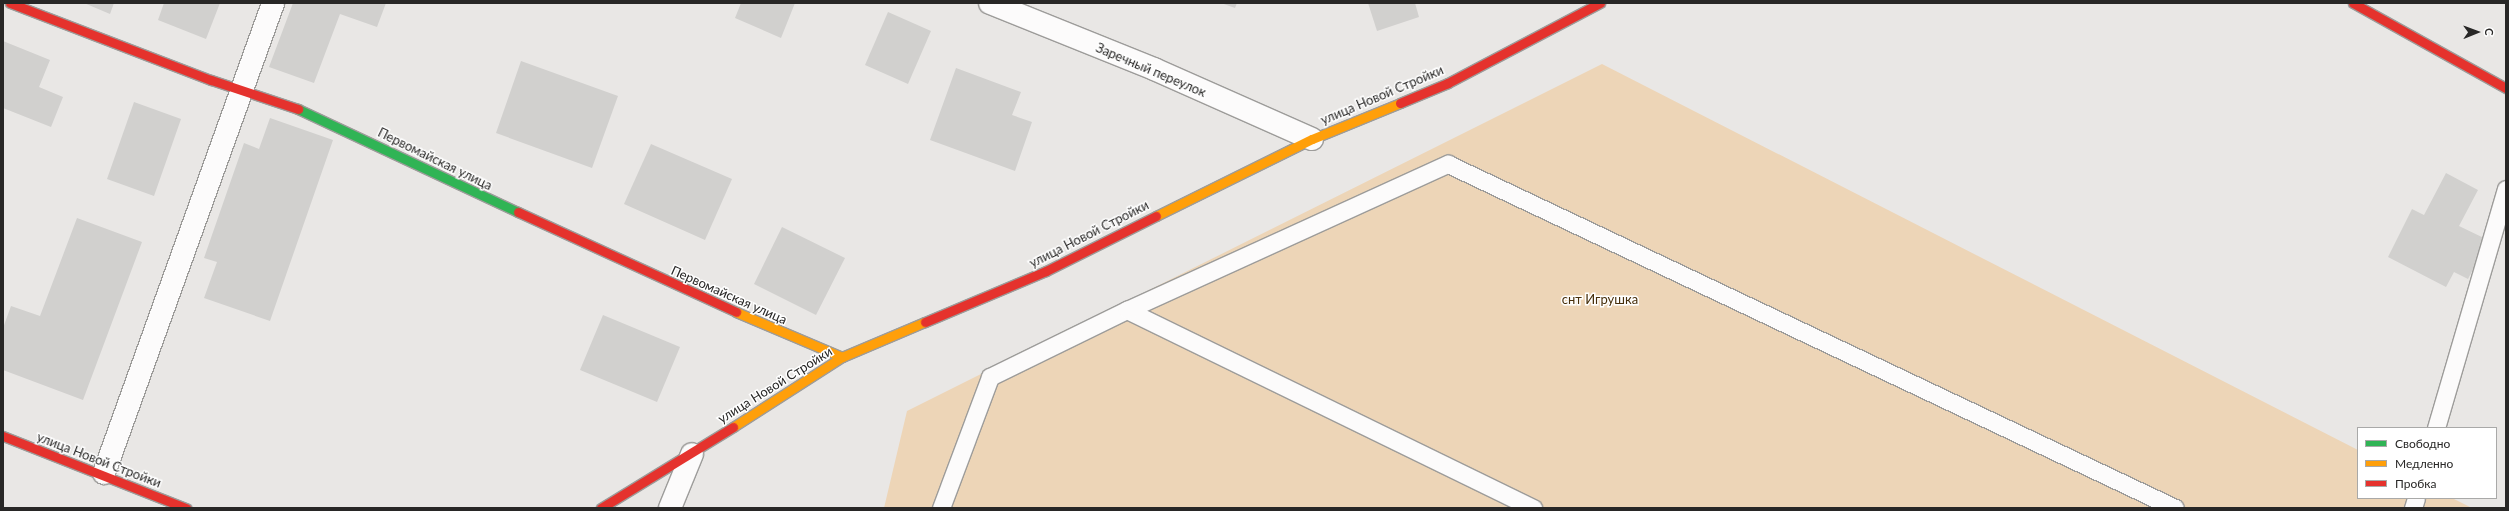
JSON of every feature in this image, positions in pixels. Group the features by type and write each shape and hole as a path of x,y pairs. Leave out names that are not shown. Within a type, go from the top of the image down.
{"street":[{"name":"Первомайская улица","path":"10,3 242,89 281,101 700,297 842,357"},
{"path":"104,473 273,3"},
{"name":"Заречный переулок","path":"990,3 1154,69 1312,140"},
{"name":"улица Новой Стройки","path":"601,508 692,454 842,357 1046,271 1312,140 1448,83 1600,3"},
{"path":"2353,3 2506,88"},
{"name":"улица Новой Стройки","path":"3,436 104,473 186,508"},
{"path":"670,508 692,454"}],"lane":[{"path":"941,508 990,377 1127,310 1448,164 2175,508"},
{"path":"2436,427 2506,189"},
{"path":"1127,310 1533,508"}],"green space":[{"name":"снт Игрушка","path":"1602,64 2357,449 2357,499 2454,499 2472,508 884,508 907,411"}],"building":[{"path":"84,3 114,3 110,14"},
{"path":"164,3 220,3 206,39 158,20"},
{"path":"293,3 386,3 377,27 340,14 314,83 269,67"},
{"path":"741,3 795,3 781,38 735,18"},
{"path":"1221,3 1237,3 1235,8"},
{"path":"1368,3 1415,3 1419,17 1377,31"},
{"path":"888,12 931,31 908,84 865,65"},
{"path":"3,41 50,60 39,87 63,97 51,127 3,108"},
{"path":"521,61 618,96 592,168 496,133"},
{"path":"956,68 1021,92 1012,115 1032,122 1015,171 930,140"},
{"path":"134,102 181,119 154,196 107,179"},
{"path":"270,118 333,140 270,321 204,298 217,262 204,258 244,143 259,149"},
{"path":"651,144 732,179 705,240 624,204"},
{"path":"2446,173 2478,190 2459,226 2488,240 2468,279 2454,272 2446,287 2388,257 2412,209 2424,215"},
{"path":"77,218 142,242 83,400 3,370 3,328 11,306 40,316"},
{"path":"782,227 845,258 816,315 754,284"},
{"path":"603,315 680,347 657,402 580,370"}],"traffic: fast":[{"path":"298,109 518,212"}],"traffic: slow":[{"path":"1156,216 1312,139 1400,103"},
{"path":"736,312 842,357"},
{"path":"733,427 842,357 925,322"}],"traffic: jam":[{"path":"10,3 211,80 298,109"},
{"path":"1400,103 1448,83 1600,3"},
{"path":"2353,3 2506,88"},
{"path":"518,212 736,312"},
{"path":"925,322 1046,271 1156,216"},
{"path":"601,508 733,427"},
{"path":"3,436 186,508"}]}
